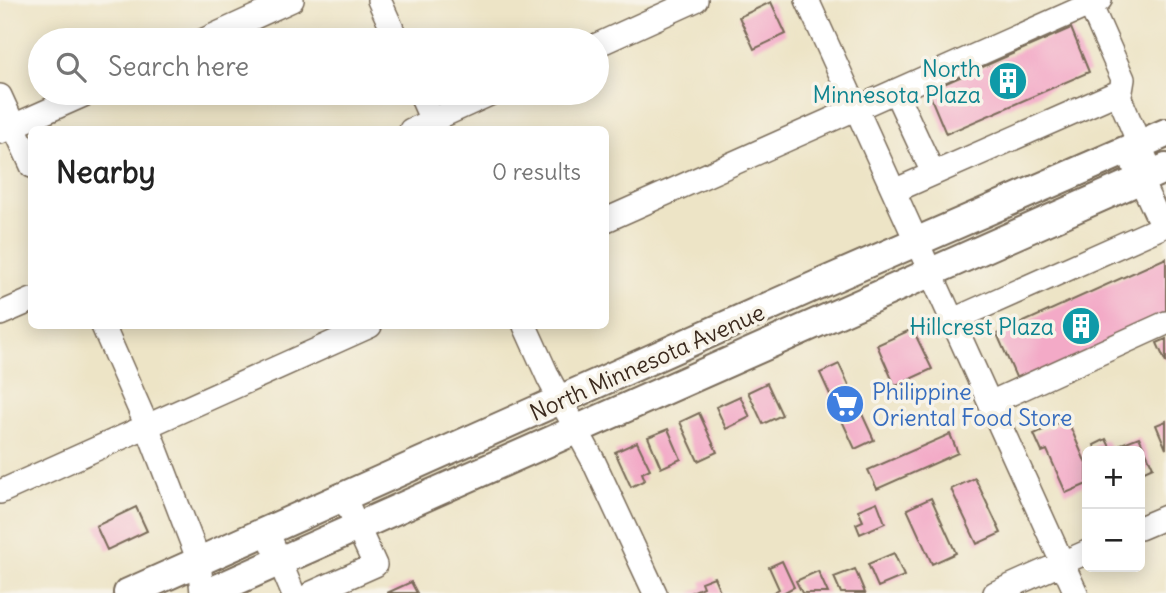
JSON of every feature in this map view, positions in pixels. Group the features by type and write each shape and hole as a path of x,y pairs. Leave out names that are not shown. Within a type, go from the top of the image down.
{"main road":[{"name":"North Minnesota Avenue","path":"143,590 199,561 917,241 1145,143"},
{"name":"North Minnesota Avenue","path":"208,593 1153,173"}],"street":[{"path":"230,28 292,0"},
{"path":"379,0 392,28"},
{"path":"609,40 696,0"},
{"path":"807,0 1076,593"},
{"path":"609,219 1095,2 1123,79 1123,86 1118,94 894,191"},
{"path":"895,91 933,173"},
{"path":"953,320 1164,226 1145,143 1118,94"},
{"path":"0,96 7,129 28,160"},
{"path":"7,129 61,105"},
{"path":"425,105 434,125 470,105"},
{"path":"0,314 28,302"},
{"path":"990,403 1166,323"},
{"path":"104,329 148,426 199,561 202,593"},
{"path":"0,492 363,329"},
{"path":"526,329 655,593"},
{"path":"312,593 375,565 344,497"},
{"path":"1145,526 1166,517"},
{"path":"267,531 293,593"},
{"path":"995,593 1082,554"}],"building":[{"path":"771,2 786,34 754,49 739,17"},
{"name":"North Minnesota Plaza","path":"1071,28 1089,72 946,134 928,91"},
{"name":"Hillcrest Plaza","path":"1166,258 1166,318 1019,384 997,334"},
{"path":"908,331 914,332 932,369 895,386 877,345"},
{"path":"1166,339 1166,363 1157,343"},
{"path":"839,364 874,440 855,449 820,373"},
{"path":"767,383 782,415 763,424 748,392"},
{"path":"740,396 750,417 726,429 716,407"},
{"path":"699,413 717,452 698,461 680,422"},
{"path":"1067,419 1082,454 1082,486 1066,493 1047,450 1042,452 1034,434"},
{"path":"1166,421 1166,449 1156,425"},
{"path":"668,429 681,459 661,468 648,437"},
{"path":"950,434 958,453 877,489 868,470"},
{"path":"1139,437 1143,446 1122,446 1121,444"},
{"path":"1106,439 1110,446 1094,446"},
{"path":"637,442 650,469 642,473 645,480 631,487 615,452"},
{"path":"1145,450 1153,467 1145,471"},
{"path":"975,478 1001,533 977,544 951,489"},
{"path":"931,498 956,553 932,564 907,509"},
{"path":"877,502 885,523 860,534 856,524 863,521 858,510"},
{"path":"136,507 147,531 107,550 96,526"},
{"path":"894,553 904,576 878,587 868,564"},
{"path":"782,561 794,587 783,593 772,593 779,589 769,567"},
{"path":"855,569 865,593 841,593 834,577"},
{"path":"818,571 828,593 802,593 796,581"},
{"path":"714,577 721,593 690,593 703,587 701,582"},
{"path":"411,582 417,593 387,593"}],"place":[{"name":"North Minnesota Plaza","path":"1008,81"},
{"name":"Hillcrest Plaza","path":"1081,326"},
{"name":"Philippine Oriental Food Store","path":"845,404"}]}
